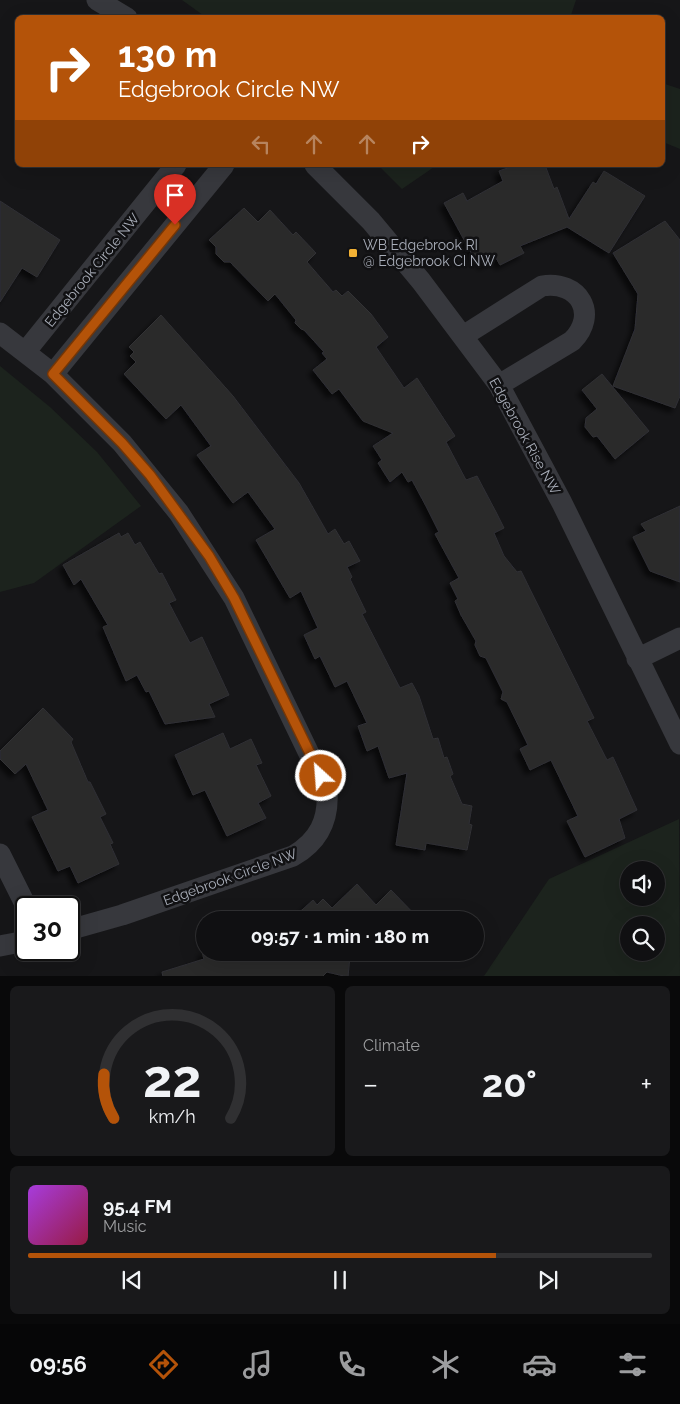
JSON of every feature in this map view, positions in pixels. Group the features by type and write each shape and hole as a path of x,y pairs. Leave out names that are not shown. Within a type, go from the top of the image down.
{"street":[{"path":"97,0 122,15"},
{"name":"Edgebrook Circle NW","path":"26,351 174,167"},
{"path":"53,374 222,167"},
{"name":"Edgebrook Rise NW","path":"317,167 371,222 421,281 499,385 562,503 680,744"},
{"path":"463,336 542,286 553,284 564,286 574,291 581,300 585,318 578,335 572,341 499,385"},
{"name":"Edgebrook Circle NW","path":"0,333 26,351 53,374 122,443 150,475 209,556 234,598 327,791 328,805 321,831 311,843 293,856 122,915 80,927"},
{"path":"637,659 680,638"},
{"path":"0,854 21,896"},
{"path":"0,946 15,943"}],"shaded area":[{"path":"182,0 576,0 571,15 203,15"},
{"path":"665,84 680,89 680,149 665,143"},
{"path":"380,167 434,167 402,189"},
{"path":"0,366 50,407 97,452 141,506 34,583 0,592"},
{"path":"679,819 680,976 484,976 549,879"}],"building":[{"path":"510,167 546,167 554,189 557,187 569,219 593,182 596,184 604,171 645,196 609,253 567,227 520,246 524,253 500,265 496,258 483,265 479,258 475,260 444,203 463,193 467,201 503,181 499,171"},
{"path":"0,201 60,240 37,277 22,268 0,302"},
{"path":"244,208 258,222 270,210 293,235 296,232 316,253 307,262 333,292 336,290 342,296 348,291 371,314 388,337 376,347 404,388 417,378 455,436 446,442 466,480 477,476 496,512 504,528 494,533 504,556 517,572 521,571 594,718 587,721 607,760 613,757 637,810 619,819 625,838 585,857 567,821 578,816 551,760 530,770 520,749 528,745 507,702 501,699 503,692 486,658 480,656 475,645 476,641 455,601 458,599 450,583 459,578 435,534 439,532 427,508 412,480 408,482 402,472 390,482 378,463 382,460 373,446 393,433 363,421 339,389 332,394 313,370 327,359 322,353 324,352 295,323 296,320 275,294 268,301 230,262 224,262 216,254 216,247 209,240"},
{"path":"665,221 680,240 680,396 675,408 613,386 635,329 638,294 613,253"},
{"path":"161,315 233,396 299,483 328,534 335,529 344,544 349,541 360,561 347,567 352,577 350,579 366,612 362,614 400,688 412,683 419,696 433,739 438,738 444,758 447,757 453,774 450,776 462,804 472,806 469,824 472,825 467,850 426,843 425,850 396,845 407,773 389,778 378,746 367,751 358,726 367,723 347,681 335,687 320,656 315,659 304,635 318,628 301,591 290,598 256,540 275,529 248,492 233,503 197,455 211,446 181,405 166,419 124,374 136,362 130,356 134,352 129,347"},
{"path":"602,374 649,431 615,459 597,436 593,437 585,427 586,418 597,409 582,390"},
{"path":"680,506 680,582 650,571 633,537 646,531 641,524"},
{"path":"119,533 121,537 128,533 135,545 140,542 159,574 162,573 176,600 169,603 190,643 202,637 229,695 209,704 215,717 165,724 149,691 146,692 137,675 126,681 103,627 108,625 81,579 74,585 63,565"},
{"path":"43,708 73,739 71,742 88,782 90,782 106,814 100,817 113,843 110,844 119,864 78,883 70,866 58,871 32,817 48,810 26,764 15,774 0,759 0,751"},
{"path":"223,733 230,749 251,739 262,763 256,765 271,796 258,803 266,818 227,836 205,790 193,795 175,755"},
{"path":"357,884 376,905 391,890 411,911 301,911 313,900 317,905 323,899 332,908"},
{"path":"198,961 350,961 348,976 327,972 323,976 163,976 162,972"}],"place":[{"name":"WB Edgebrook RI @ Edgebrook CI NW","path":"353,253"}],"route":[{"path":"175,225 53,374 122,443 150,475 209,556 234,598 321,776"}]}
